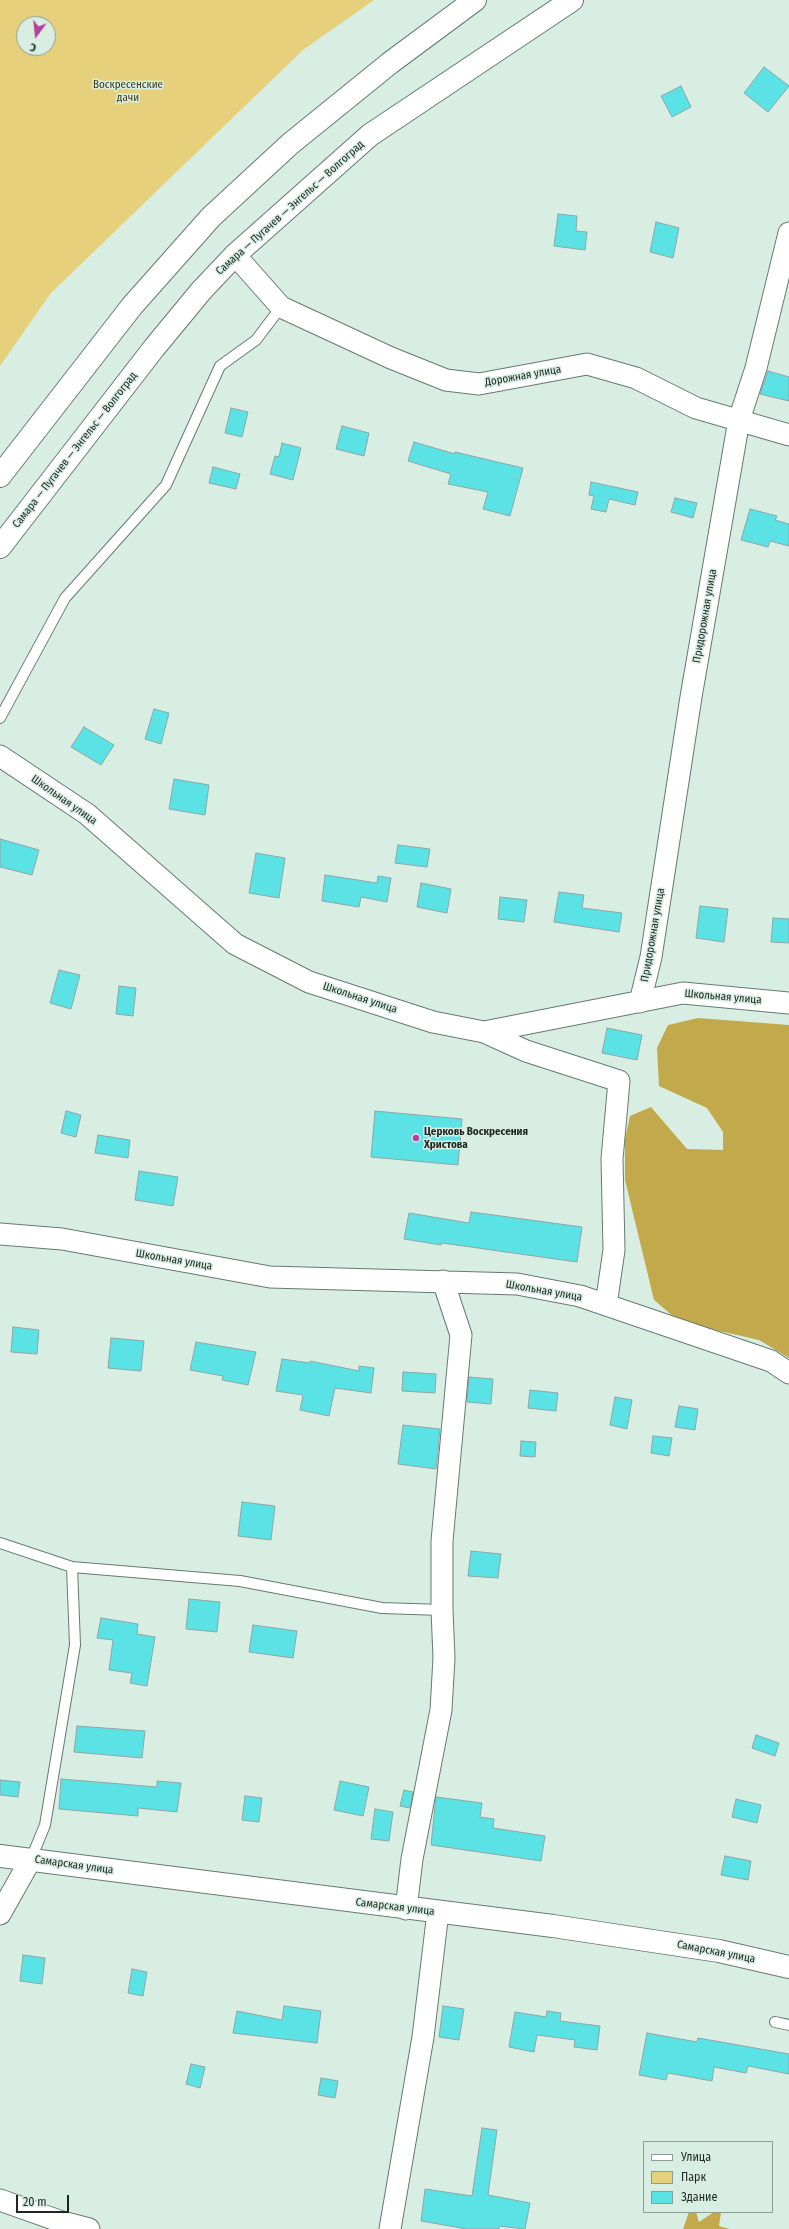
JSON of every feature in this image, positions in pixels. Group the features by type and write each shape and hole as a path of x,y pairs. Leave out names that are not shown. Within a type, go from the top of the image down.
{"main road":[{"path":"0,476 132,306 212,217 290,144 390,63 475,0"},
{"name":"Самара — Пугачев — Энгельс — Волгоград","path":"0,547 154,348 201,291 235,255 370,135 572,0"},
{"name":"Самарская улица","path":"0,1856 406,1909 553,1926 711,1950 789,1967"}],"street":[{"name":"Придорожная улица","path":"640,1002 651,957 690,697 739,420 756,368 789,233"},
{"name":"Дорожная улица","path":"235,255 281,306 391,358 446,380 479,384 586,364 636,378 696,408 789,435"},
{"name":"Школьная улица","path":"0,756 87,814 235,944 309,982 433,1022 484,1032 640,1002 683,992 789,1003"},
{"path":"484,1032 526,1052 619,1081 612,1159 614,1250 606,1305"},
{"name":"Школьная улица","path":"0,1234 62,1239 270,1277 517,1284 580,1296 771,1361 789,1373"},
{"path":"406,1909 412,1859 441,1710 444,1658 442,1541 461,1335 443,1281"},
{"path":"0,1914 31,1859"},
{"path":"390,2229 423,2037 438,1912"},
{"path":"0,2200 62,2222 89,2229"}],"lane":[{"path":"0,718 65,598 166,485 220,366 256,340 281,306"},
{"path":"0,1543 72,1567 240,1581 382,1608 442,1610"},
{"path":"31,1859 44,1825 75,1645 72,1567"},
{"path":"775,2022 789,2025"}],"green space":[{"name":"Воскресенские дачи","path":"0,0 374,0 303,50 51,293 0,366"}],"shaded area":[{"path":"698,1018 789,1025 789,1358 759,1340 680,1322 654,1300 625,1180 625,1139 630,1116 651,1107 687,1149 723,1150 723,1132 707,1108 659,1086 657,1048 668,1025"},
{"path":"689,2213 696,2213 699,2222 712,2213 721,2213 719,2226 730,2229 683,2229"}],"building":[{"path":"764,67 789,86 768,112 744,93"},
{"path":"681,86 691,107 672,117 661,96"},
{"path":"558,214 577,216 576,231 587,232 585,250 554,246"},
{"path":"656,222 679,228 673,258 650,252"},
{"path":"768,371 789,377 789,401 760,394"},
{"path":"231,408 248,412 242,437 225,433"},
{"path":"342,426 369,433 364,456 336,449"},
{"path":"414,442 455,454 455,452 523,468 510,516 483,509 488,492 448,484 451,474 408,461"},
{"path":"282,443 301,448 293,480 270,474 275,456 279,457"},
{"path":"213,467 240,474 236,489 209,483"},
{"path":"591,482 638,492 635,505 609,499 606,512 591,509 594,496 589,495"},
{"path":"675,498 697,503 693,518 671,512"},
{"path":"750,509 777,516 775,520 789,524 789,546 770,541 768,547 741,540"},
{"path":"154,709 169,713 161,744 145,739"},
{"path":"84,727 114,745 101,765 71,747"},
{"path":"174,779 209,785 205,815 169,809"},
{"path":"0,839 39,850 32,875 0,867"},
{"path":"398,845 430,849 427,867 395,863"},
{"path":"256,853 285,858 279,898 249,893"},
{"path":"325,875 377,883 378,876 391,878 387,902 361,897 359,907 322,901"},
{"path":"421,883 451,889 447,913 417,907"},
{"path":"559,892 584,895 582,908 622,913 619,932 554,922"},
{"path":"500,897 527,900 524,922 498,919"},
{"path":"700,906 728,909 724,942 696,938"},
{"path":"773,918 789,919 789,943 771,942"},
{"path":"59,970 80,975 71,1009 50,1003"},
{"path":"119,986 136,988 133,1016 116,1014"},
{"path":"607,1028 642,1035 637,1060 602,1053"},
{"path":"66,1111 81,1115 76,1137 61,1133"},
{"name":"Церковь Воскресения Христова","path":"375,1111 462,1119 458,1165 371,1157"},
{"path":"98,1135 130,1140 128,1158 95,1153"},
{"path":"139,1171 178,1177 173,1206 135,1200"},
{"path":"471,1212 582,1227 577,1262 404,1239 409,1213 469,1223"},
{"path":"13,1327 39,1330 37,1354 11,1352"},
{"path":"111,1338 144,1341 141,1371 108,1368"},
{"path":"196,1342 256,1352 248,1385 222,1380 223,1376 190,1370"},
{"path":"282,1359 310,1363 310,1361 359,1371 359,1366 374,1368 371,1393 335,1388 329,1416 300,1410 303,1395 276,1391"},
{"path":"403,1372 436,1374 435,1393 402,1391"},
{"path":"469,1377 493,1379 491,1404 467,1402"},
{"path":"530,1390 558,1393 556,1411 528,1408"},
{"path":"615,1397 632,1400 627,1429 610,1425"},
{"path":"679,1406 698,1409 695,1430 675,1427"},
{"path":"403,1425 440,1429 436,1469 398,1464"},
{"path":"653,1436 672,1438 669,1456 651,1453"},
{"path":"521,1441 536,1442 535,1457 520,1456"},
{"path":"242,1502 275,1506 271,1540 238,1536"},
{"path":"471,1551 501,1554 498,1578 468,1576"},
{"path":"189,1599 220,1602 217,1632 186,1629"},
{"path":"101,1618 138,1624 137,1634 155,1637 147,1686 130,1683 132,1673 109,1670 113,1640 97,1638"},
{"path":"253,1625 297,1631 293,1658 249,1652"},
{"path":"77,1726 145,1731 142,1758 74,1752"},
{"path":"756,1735 779,1743 775,1756 752,1748"},
{"path":"61,1779 157,1787 157,1781 181,1783 177,1812 138,1808 138,1816 59,1809"},
{"path":"0,1780 20,1782 18,1797 0,1795"},
{"path":"340,1781 369,1787 363,1816 334,1810"},
{"path":"404,1790 413,1792 410,1808 400,1806"},
{"path":"245,1796 262,1798 259,1822 242,1820"},
{"path":"436,1797 482,1803 480,1817 494,1819 493,1828 545,1836 541,1861 431,1845"},
{"path":"736,1799 761,1805 757,1823 732,1817"},
{"path":"375,1809 393,1812 389,1841 371,1839"},
{"path":"725,1856 751,1861 748,1880 721,1875"},
{"path":"23,1955 45,1958 42,1984 20,1981"},
{"path":"132,1969 147,1972 143,1996 128,1993"},
{"path":"284,2006 321,2011 317,2043 233,2033 237,2011 282,2020"},
{"path":"443,2006 464,2009 459,2040 439,2037"},
{"path":"547,2011 561,2013 560,2021 600,2026 597,2050 574,2047 575,2040 537,2035 534,2052 509,2047 515,2012 546,2017"},
{"path":"647,2033 697,2042 698,2038 789,2054 789,2074 748,2066 746,2073 714,2067 712,2081 668,2073 666,2080 639,2075"},
{"path":"191,2064 205,2067 200,2088 186,2084"},
{"path":"321,2078 338,2081 335,2098 318,2095"},
{"path":"482,2128 497,2130 488,2195 530,2203 525,2229 499,2226 499,2229 467,2229 421,2221 425,2189 472,2196"}],"place":[{"name":"Церковь Воскресения Христова","path":"416,1138"}]}
